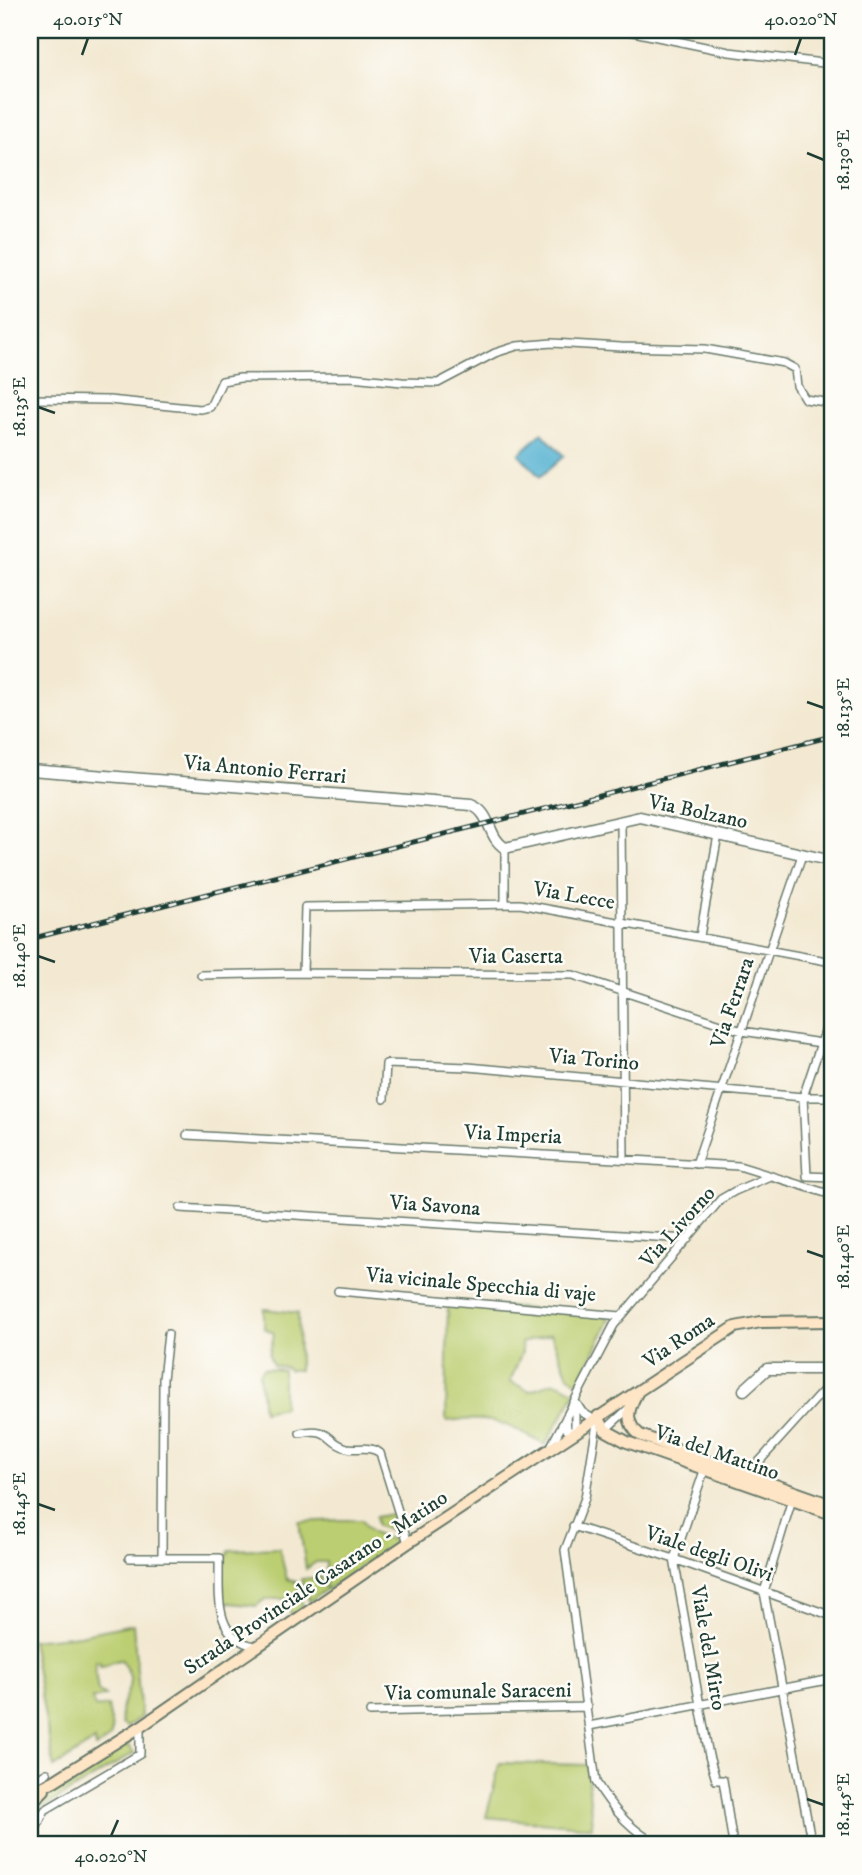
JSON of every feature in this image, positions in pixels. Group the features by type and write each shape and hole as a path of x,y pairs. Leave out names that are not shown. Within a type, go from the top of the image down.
{"main road":[{"name":"Via Roma","path":"595,1418 736,1326 761,1322 832,1321"},
{"path":"630,1408 636,1393"},
{"name":"Via del Mattino","path":"630,1408 629,1420 640,1435 706,1465"},
{"path":"595,1418 605,1430"},
{"name":"Strada Provinciale Casarano - Matino","path":"30,1793 51,1777 140,1727 255,1646 595,1418"},
{"name":"Via del Mattino","path":"605,1430 627,1442 746,1479 832,1514"},
{"name":"Via del Mattino","path":"793,1496 832,1505"},
{"name":"Strada Provinciale Casarano - Matino","path":"30,1804 51,1777"}],"street":[{"path":"624,30 729,52 832,64"},
{"path":"30,399 96,400 200,409 210,407 222,381 240,378 325,376 438,383 495,353 517,346 552,342 705,349 784,363 795,369 797,386 805,399 832,403"},
{"name":"Via Antonio Ferrari","path":"30,770 471,805 482,811 494,837 505,848"},
{"name":"Via Bolzano","path":"505,848 640,817 832,861"},
{"path":"621,822 624,1159"},
{"path":"700,936 718,835"},
{"path":"505,848 505,902"},
{"name":"Via Ferrara","path":"696,1164 802,855"},
{"name":"Via Lecce","path":"303,973 305,907 505,902 832,962"},
{"name":"Via Caserta","path":"201,975 573,975 741,1031 821,1043"},
{"path":"832,1010 803,1097 807,1176 832,1177"},
{"name":"Via Torino","path":"384,1099 386,1064 624,1080 803,1097 832,1097"},
{"name":"Via Imperia","path":"187,1135 739,1166 832,1195"},
{"name":"Via Livorno","path":"550,1448 604,1343 621,1316 722,1199 771,1176"},
{"name":"Via Savona","path":"180,1208 688,1239"},
{"name":"Via vicinale Specchia di vaje","path":"338,1291 621,1316"},
{"path":"162,1558 163,1379 168,1334"},
{"path":"744,1390 767,1369 832,1369"},
{"path":"746,1479 832,1381"},
{"path":"575,1400 582,1412 595,1418 584,1499 565,1550 596,1782 606,1800 634,1830 660,1845"},
{"path":"566,1416 567,1430 575,1432 575,1400"},
{"path":"605,1430 630,1408"},
{"path":"300,1433 322,1432 348,1448 374,1448 380,1453 408,1543"},
{"name":"Viale del Mirto","path":"706,1465 674,1559 700,1705 716,1780 723,1780 732,1838"},
{"path":"793,1496 764,1591 812,1845"},
{"name":"Viale degli Olivi","path":"573,1526 832,1616"},
{"path":"130,1558 219,1558 222,1617 227,1629 243,1644 255,1646"},
{"path":"589,1726 832,1679"},
{"name":"Via comunale Saraceni","path":"370,1712 587,1707"},
{"path":"30,1842 45,1810 140,1754 140,1727"},
{"path":"30,1783 51,1777"}],"green space":[{"path":"448,1301 609,1317 579,1383 568,1375 551,1334 521,1343 522,1352 510,1382 530,1391 553,1382 576,1392 545,1445 499,1423 476,1420 446,1421"},
{"path":"264,1309 298,1313 299,1370 273,1365 269,1355 274,1335 264,1328"},
{"path":"263,1368 283,1370 283,1407 263,1411 259,1373"},
{"path":"396,1513 401,1533 377,1526 375,1517"},
{"path":"362,1520 372,1533 399,1541 309,1601 301,1579 321,1577 321,1585 326,1587 326,1562 316,1562 306,1569 299,1522"},
{"path":"279,1548 287,1579 297,1582 303,1607 291,1615 286,1599 265,1599 256,1606 223,1602 223,1563 230,1550"},
{"path":"133,1624 141,1717 127,1727 122,1724 121,1709 130,1677 122,1660 100,1666 100,1662 96,1662 98,1691 105,1696 92,1699 95,1708 108,1706 112,1730 110,1738 96,1748 95,1741 54,1767 31,1640 79,1635"},
{"path":"127,1743 134,1753 41,1809 30,1833 32,1808"},
{"path":"500,1763 587,1765 592,1827 486,1817"}],"water":[{"path":"542,433 564,456 540,477 519,454"}],"railway":[{"path":"30,939 832,736"}]}
